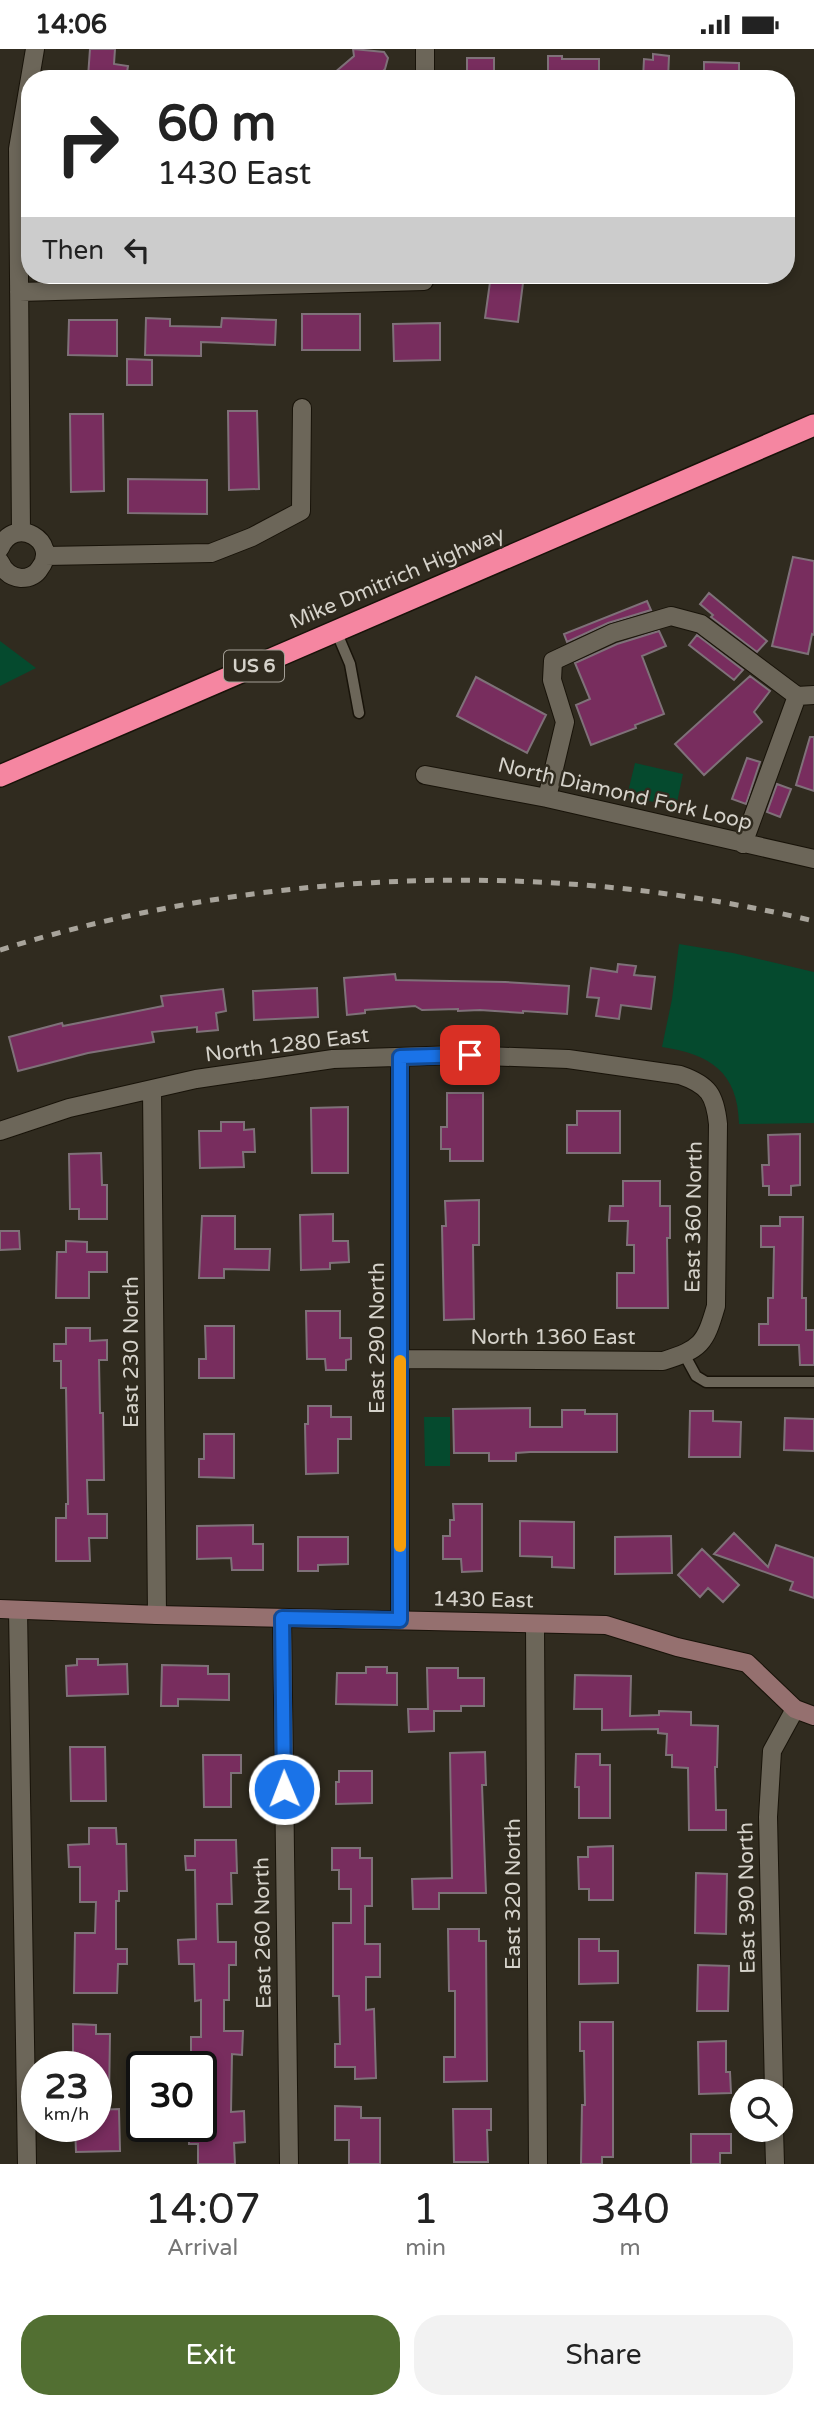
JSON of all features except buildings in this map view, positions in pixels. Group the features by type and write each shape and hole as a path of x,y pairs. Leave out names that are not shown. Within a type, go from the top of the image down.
{"highway":[{"name":"Mike Dmitrich Highway","path":"0,776 812,426"}],"street":[{"path":"31,70 34,49"},
{"path":"425,49 425,70"},
{"path":"21,130 18,149 21,532"},
{"path":"19,292 250,284"},
{"path":"45,556 211,553 252,537 301,511 302,408"},
{"path":"0,548 7,537 21,532 28,533 40,541 45,556 39,570 26,578 11,576 0,562"},
{"path":"547,798 565,722 552,680 553,661 613,633 671,616 701,624 806,695 743,844"},
{"name":"North Diamond Fork Loop","path":"425,775 547,798 814,859"},
{"name":"North 1280 East","path":"0,1131 69,1108 196,1079 333,1059 458,1055 568,1059 680,1075 697,1081 708,1089"},
{"name":"East 290 North","path":"400,1057 400,1620"},
{"name":"East 230 North","path":"152,1089 157,1615"},
{"name":"East 360 North","path":"701,1344 716,1306 718,1124 716,1105 708,1089"},
{"name":"North 1360 East","path":"400,1359 663,1361 684,1354 701,1344"},
{"name":"1430 East","path":"0,1609 606,1625 677,1647 747,1663 795,1709 814,1716"},
{"path":"19,1610 27,2164"},
{"name":"East 260 North","path":"282,1618 289,2164"},
{"name":"East 320 North","path":"535,1624 538,2164"},
{"name":"East 390 North","path":"774,2079 769,1804 772,1751 795,1709"},
{"path":"774,2142 775,2164"}],"lane":[{"path":"336,631 350,664 359,713"},
{"path":"684,1354 696,1376 706,1382 814,1382"}],"green space":[{"path":"0,641 36,668 0,686"},
{"path":"635,763 683,774 676,807 627,796"},
{"path":"679,944 733,953 814,972 814,1123 739,1124 733,1091 718,1069 694,1055 662,1047"},
{"path":"424,1417 450,1417 450,1466 425,1466"}],"railway":[{"path":"0,950 99,923 200,902 302,888 405,881 508,881 611,887 713,901 814,921"}],"slow traffic":[{"path":"400,1361 400,1546"}],"route":[{"path":"284,1789 282,1618 400,1620 400,1057 470,1055"}]}
